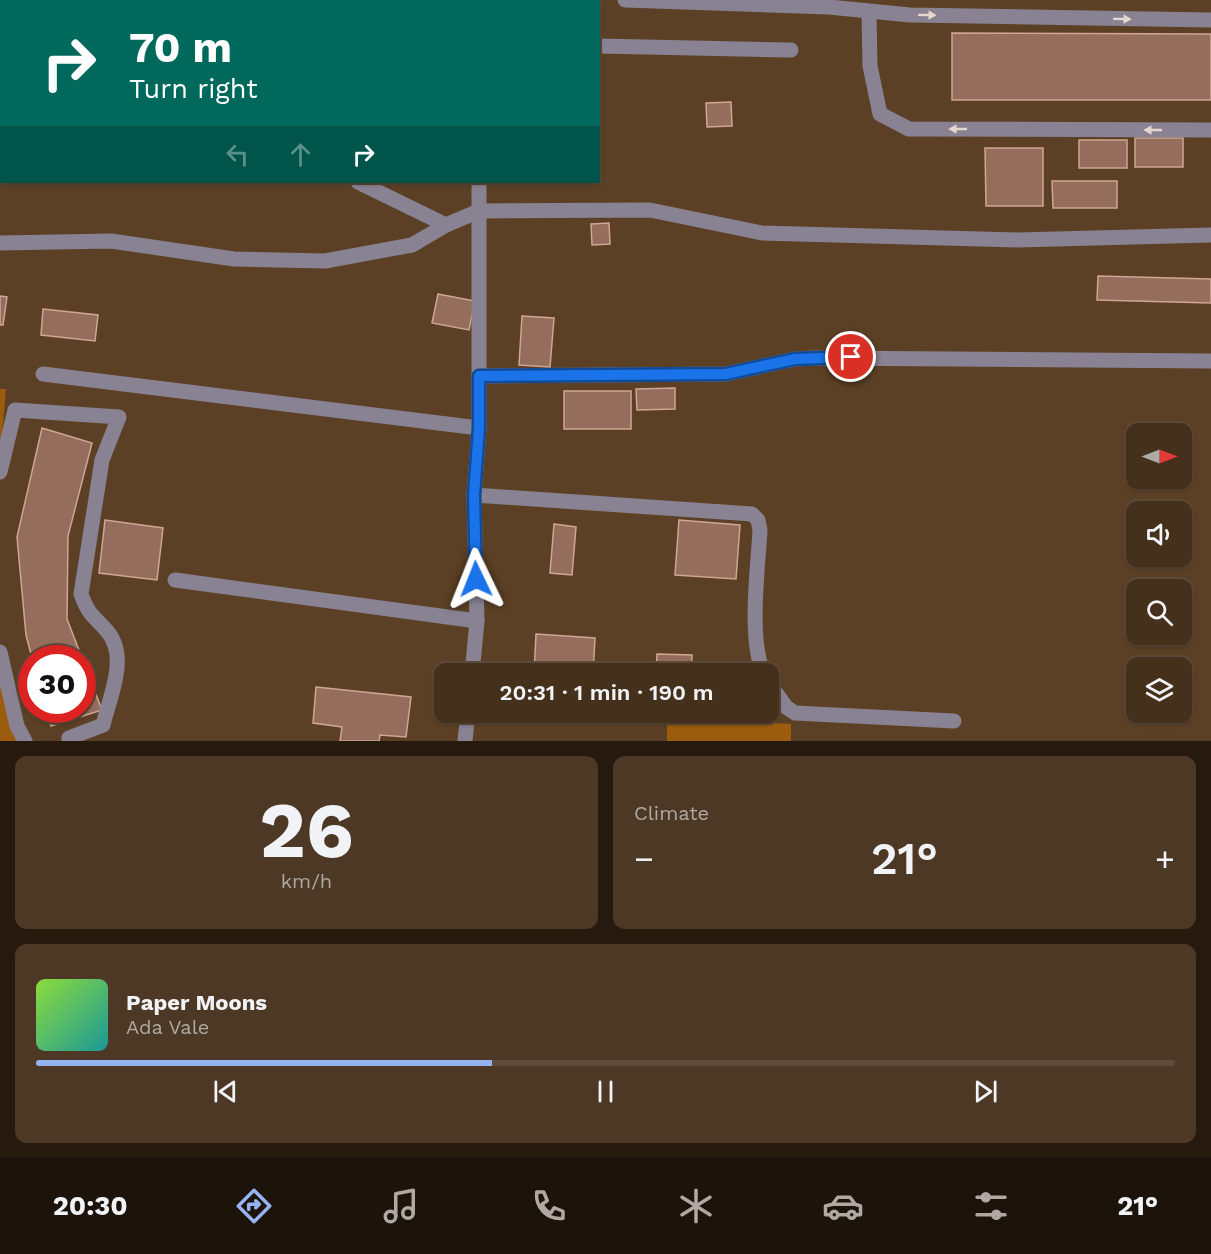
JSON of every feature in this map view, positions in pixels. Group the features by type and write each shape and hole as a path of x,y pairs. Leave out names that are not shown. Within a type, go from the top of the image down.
{"street":[{"path":"625,0 829,7 869,13 1211,20"},
{"path":"869,13 870,66 880,114 909,129 1211,130"},
{"path":"600,46 791,50"},
{"path":"360,183 446,225"},
{"path":"473,663 477,621 474,495 479,428 479,183"},
{"path":"0,243 111,241 234,259 325,261 412,245 446,225 479,211 650,210 762,233 1017,240 1211,235"},
{"path":"479,376 726,374 795,359 827,358 1211,361"},
{"path":"43,374 479,428"},
{"path":"0,472 15,410 119,417 102,460 81,594 87,612 116,644 118,662 103,725 66,740"},
{"path":"474,495 752,514 758,520 760,530 756,636 760,663"},
{"path":"175,580 477,621"},
{"path":"0,652 17,726 25,741"},
{"path":"779,697 786,707 795,713 954,721"},
{"path":"465,741 467,723"}],"shaded area":[{"path":"0,389 6,389 0,460"},
{"path":"0,678 22,741 0,741"},
{"path":"667,723 791,724 791,741 667,741"}],"building":[{"path":"952,33 1211,34 1211,100 952,100"},
{"path":"731,102 732,126 707,127 706,103"},
{"path":"1135,138 1183,138 1183,167 1135,167"},
{"path":"1079,140 1127,140 1127,168 1079,168"},
{"path":"985,148 1043,148 1043,206 986,206"},
{"path":"1052,181 1117,181 1117,208 1053,208"},
{"path":"609,223 610,244 592,245 591,224"},
{"path":"1098,276 1211,279 1211,303 1097,300"},
{"path":"438,294 475,301 469,330 432,323"},
{"path":"0,296 7,297 3,325 0,325"},
{"path":"43,309 98,315 95,341 41,335"},
{"path":"522,316 554,318 550,367 519,365"},
{"path":"675,388 675,409 637,410 636,389"},
{"path":"564,391 631,391 631,429 564,429"},
{"path":"42,428 92,443 68,536 67,619 77,645 29,645 17,537"},
{"path":"105,520 163,528 157,580 99,573"},
{"path":"679,520 740,525 736,579 675,575"},
{"path":"554,524 576,527 572,575 550,573"},
{"path":"536,634 595,638 594,663 535,663"},
{"path":"657,654 692,655 692,663 657,663"},
{"path":"316,687 411,697 406,737 380,735 379,741 340,741 342,727 313,723"},
{"path":"96,694 102,710 96,712"}],"route":[{"path":"476,579 474,495 479,428 479,376 726,374 795,359 851,357"}]}
